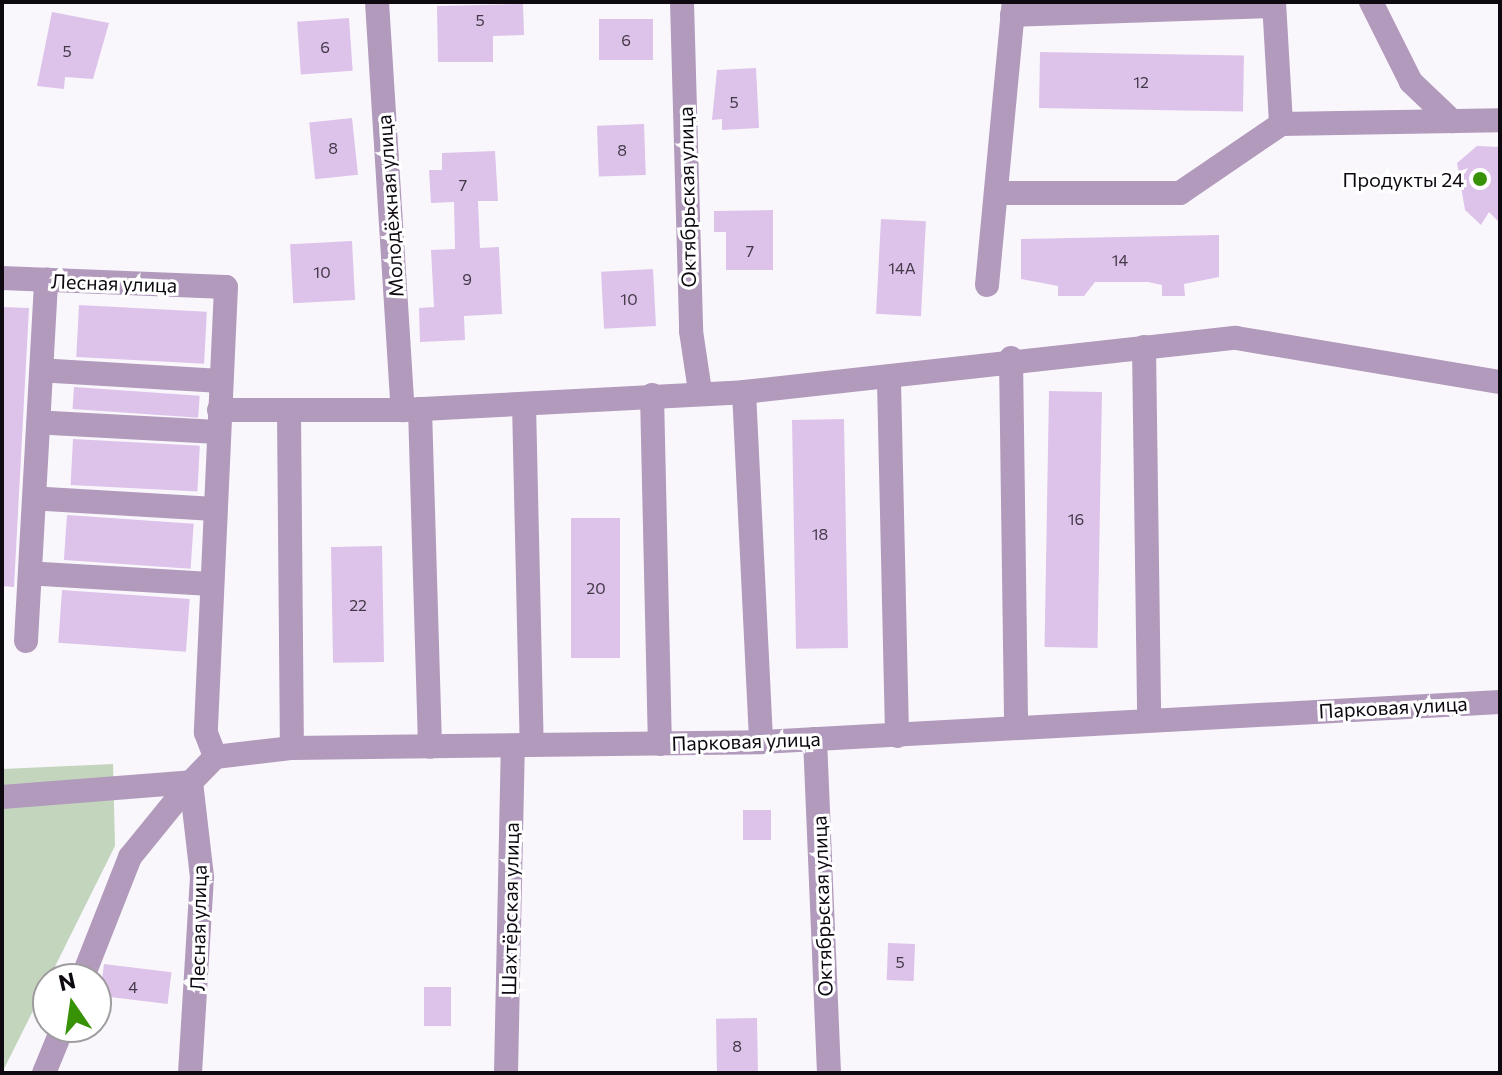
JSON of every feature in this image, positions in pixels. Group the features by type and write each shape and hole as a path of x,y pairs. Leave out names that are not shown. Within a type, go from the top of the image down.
{"street":[{"name":"Молодёжная улица","path":"377,2 412,410 430,747"},
{"name":"Октябрьская улица","path":"682,2 691,331 700,391"},
{"path":"1371,2 1411,82 1452,121"},
{"path":"987,285 1013,8 1274,4 1281,124"},
{"path":"996,193 1180,193 1281,124 1500,120"},
{"name":"Лесная улица","path":"2,278 226,287 221,381"},
{"path":"26,641 46,280"},
{"path":"51,423 219,421 289,413 412,410 700,391 744,392 889,381 1011,358 1236,338 1500,382"},
{"path":"1144,347 1149,718"},
{"path":"1011,358 1016,727"},
{"path":"54,371 221,381 206,733 215,757 130,857 88,963"},
{"path":"889,381 897,736"},
{"path":"744,392 761,742"},
{"path":"652,395 660,744"},
{"name":"Шахтёрская улица","path":"506,1073 523,746 524,404"},
{"path":"289,413 292,748"},
{"path":"46,499 215,509"},
{"path":"42,574 211,584"},
{"name":"Парковая улица","path":"215,757 292,748 761,742 897,736 1149,718 1500,702"},
{"name":"Октябрьская улица","path":"815,739 829,1073"},
{"path":"2,797 191,782"},
{"name":"Лесная улица","path":"190,1073 202,877 191,782"},
{"path":"44,1073 56,1043"}],"green space":[{"path":"113,764 115,846 57,963 32,963 32,1013 2,1073 2,769"}],"building":[{"path":"523,4 524,35 493,36 493,62 438,62 437,6"},
{"path":"52,12 109,23 93,79 65,77 64,89 37,86"},
{"path":"349,18 353,71 301,74 297,22"},
{"path":"599,19 653,19 653,60 599,60"},
{"path":"1040,52 1244,56 1243,112 1039,108"},
{"path":"756,68 759,128 722,130 722,119 712,120 717,70"},
{"path":"352,118 358,175 315,179 309,122"},
{"path":"644,124 646,175 599,177 597,126"},
{"name":"Продукты 24","path":"1477,146 1500,147 1500,223 1489,212 1481,225 1465,210 1457,163"},
{"path":"495,151 498,201 478,201 480,248 499,247 502,314 464,316 465,340 420,342 419,308 434,307 431,250 455,249 454,202 431,203 429,170 442,170 442,153"},
{"path":"773,210 773,270 726,270 726,232 714,232 714,211"},
{"path":"881,219 926,221 921,316 876,314"},
{"path":"1219,235 1219,277 1184,284 1185,296 1162,296 1162,285 1148,282 1095,282 1084,296 1058,296 1058,286 1021,279 1021,239"},
{"path":"352,241 355,300 293,303 290,244"},
{"path":"653,269 656,326 604,329 601,272"},
{"path":"79,305 207,312 204,364 76,357"},
{"path":"2,307 29,308 14,587 2,586"},
{"path":"74,387 200,396 198,418 72,409"},
{"path":"1049,391 1102,392 1098,648 1045,647"},
{"path":"844,419 848,648 796,649 792,420"},
{"path":"73,439 200,446 197,492 71,485"},
{"path":"67,515 194,524 191,569 64,560"},
{"path":"571,518 620,518 620,658 571,658"},
{"path":"382,546 384,662 333,663 331,547"},
{"path":"62,590 190,599 186,652 58,643"},
{"path":"743,810 771,810 771,840 743,840"},
{"path":"888,943 915,944 914,981 887,980"},
{"path":"112,965 171,972 168,1004 112,997"},
{"path":"424,987 451,987 451,1026 424,1026"},
{"path":"757,1018 758,1073 717,1073 716,1019"}],"place":[{"name":"Продукты 24","path":"1480,179"}]}
